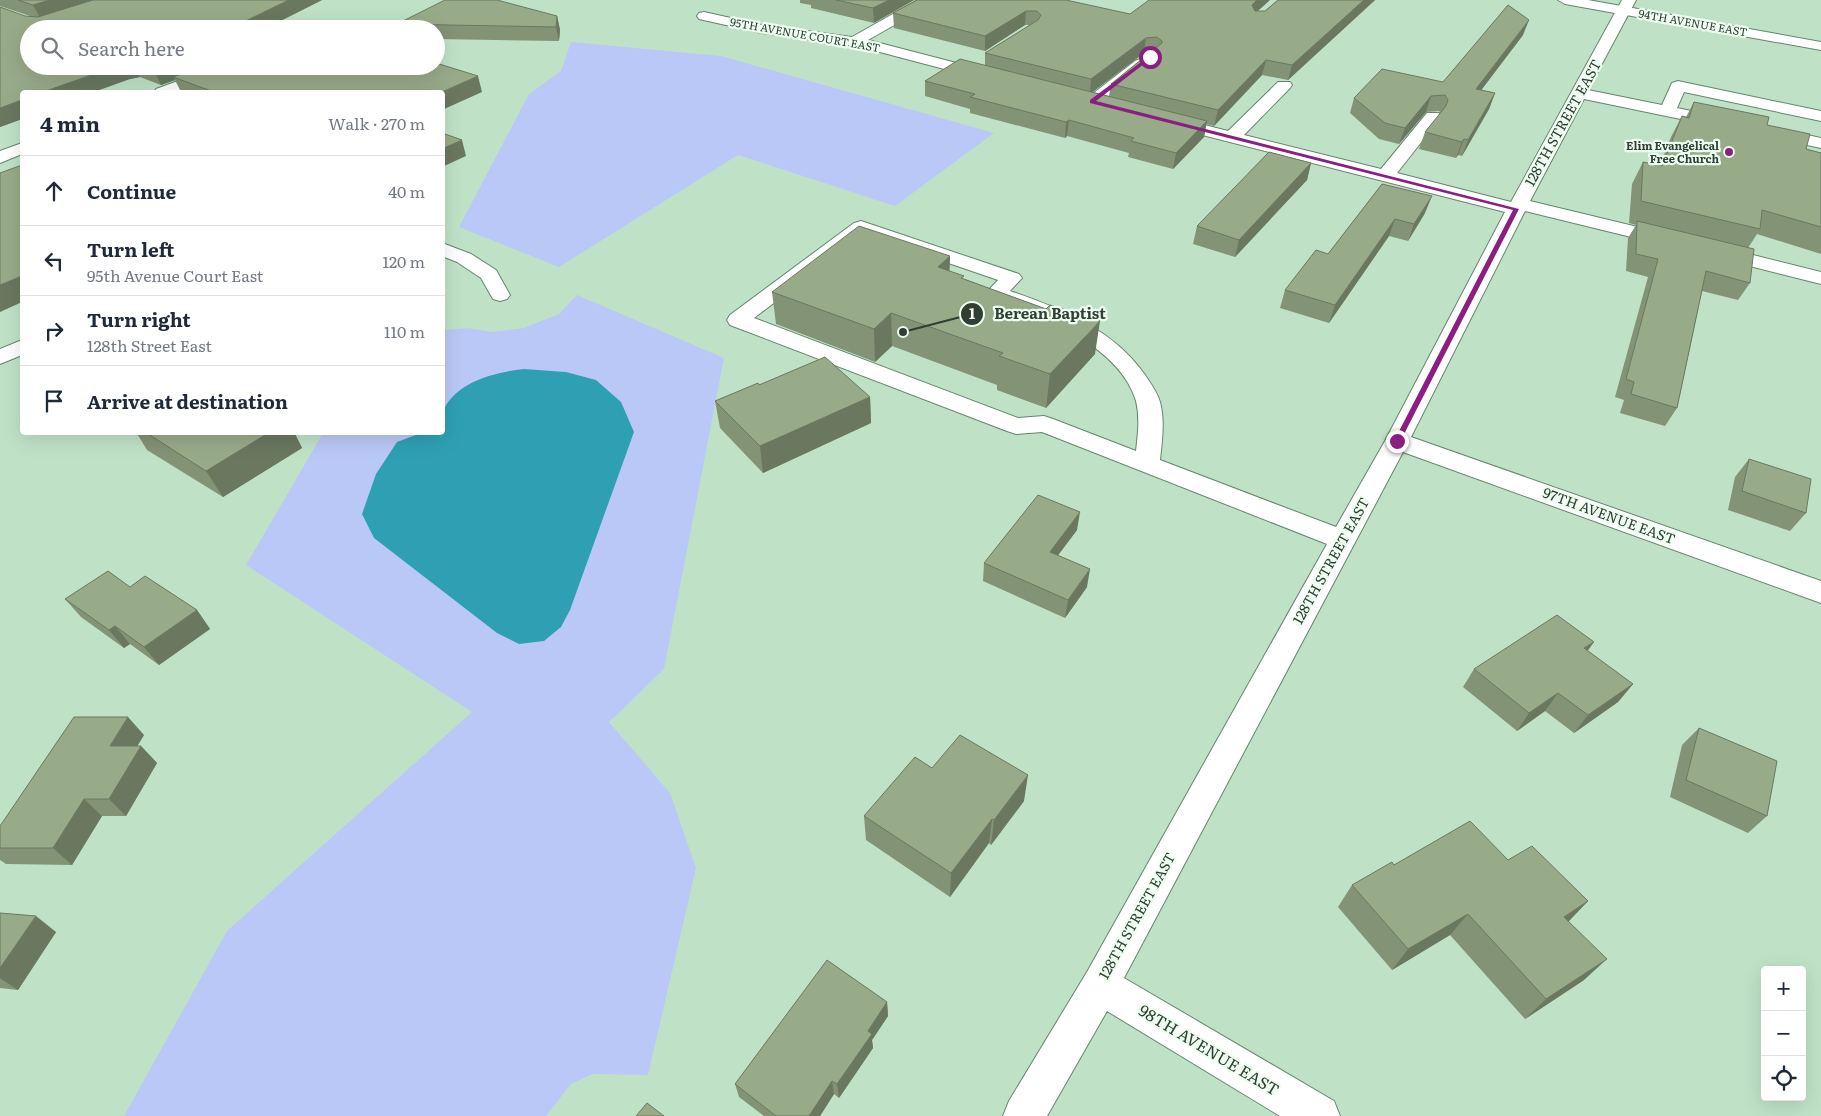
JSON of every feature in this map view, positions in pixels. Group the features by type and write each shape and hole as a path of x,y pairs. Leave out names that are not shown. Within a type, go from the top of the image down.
{"street":[{"name":"94TH AVENUE EAST","path":"1565,0 1626,5 1821,46"},
{"path":"854,42 921,4"},
{"name":"128TH STREET EAST","path":"1024,1116 1100,985 1397,441 1518,206 1626,5"},
{"name":"95TH AVENUE COURT EAST","path":"704,16 762,29 854,42 1005,80"},
{"path":"1092,102 1150,57"},
{"path":"967,70 983,60"},
{"path":"168,90 209,75"},
{"path":"1232,137 1284,86"},
{"path":"1668,111 1678,86 1821,116"},
{"path":"1579,93 1821,143"},
{"path":"1073,97 1111,106"},
{"path":"1385,176 1433,117"},
{"path":"1157,118 1385,176 1821,278"},
{"path":"0,158 20,149"},
{"path":"1147,464 1151,423 1149,406 1140,385 1121,360 1090,334 1055,314 996,293 1012,278 862,227 738,320 1016,426 1044,424 1147,464 1343,540"},
{"path":"445,250 464,258 489,274 500,295"},
{"path":"0,357 20,348"},
{"name":"97TH AVENUE EAST","path":"1397,441 1821,592"},
{"name":"98TH AVENUE EAST","path":"1100,985 1319,1116"}],"shaded area":[{"path":"571,42 721,56 994,133 895,206 738,155 559,267 459,227 529,94 561,71"},
{"path":"577,295 724,358 664,669 609,722 670,793 696,868 648,1075 593,1074 571,1084 546,1116 124,1116 227,931 472,712 246,565 322,435 445,435 445,330 468,328 492,332 524,328 559,314"},
{"path":"524,369 566,372 596,380 621,402 634,432 570,610 561,627 544,641 519,644 497,633 374,538 362,514 376,474 397,442 416,435 445,435 445,407 450,399 468,385 502,373"}],"building":[{"path":"18,0 50,0 33,5"},
{"path":"93,0 289,0 248,20 20,20 20,75 91,75 49,90 20,90 20,101 0,108 0,7 25,16 38,17"},
{"path":"445,0 497,0 557,16 556,27 445,25 445,20 405,20"},
{"path":"836,0 889,0 873,8"},
{"path":"917,0 1066,0 1130,14 1149,0 1257,0 1252,5 1255,11 1265,11 1278,0 1364,0 1292,65 1266,60 1218,110 1111,84 1162,43 1157,37 1146,38 1091,79 985,53 1038,20 1041,15 1037,11 1026,11 985,36 893,13"},
{"path":"1508,5 1529,20 1476,89 1495,93 1468,140 1464,139 1462,142 1425,132 1446,106 1448,100 1445,95 1431,96 1405,128 1385,123 1354,98 1382,69 1443,82"},
{"path":"960,59 1207,121 1176,153 1131,141 1134,138 1069,120 1066,122 970,97 975,94 925,81"},
{"path":"445,66 478,76 445,91 209,90 173,77 179,75 445,75"},
{"path":"1694,102 1769,117 1767,125 1810,134 1806,149 1821,153 1821,227 1762,210 1760,229 1641,201 1643,162 1662,166 1682,116 1689,118"},
{"path":"445,134 462,140 445,148"},
{"path":"1269,152 1311,163 1239,240 1197,226"},
{"path":"20,166 20,277 0,285 0,173"},
{"path":"1382,184 1432,196 1414,224 1395,219 1335,305 1285,290 1316,250 1328,254"},
{"path":"1637,221 1754,249 1750,283 1706,271 1677,408 1631,394 1634,382 1626,379 1658,259 1636,254"},
{"path":"859,226 950,256 938,267 964,276 961,278 1046,309 1050,305 1100,321 1050,374 999,356 1003,353 891,313 874,329 772,292"},
{"path":"825,357 870,397 760,446 715,401 758,383 759,385"},
{"path":"150,435 265,435 206,471"},
{"path":"1749,459 1811,479 1806,513 1742,491"},
{"path":"1038,495 1080,512 1050,552 1090,569 1068,600 984,563"},
{"path":"108,571 130,587 145,576 197,610 144,647 115,626 109,630 65,599"},
{"path":"1557,615 1594,642 1584,648 1633,684 1588,715 1558,693 1529,713 1474,669"},
{"path":"74,717 128,717 110,746 141,746 109,799 84,799 53,848 0,848 0,826"},
{"path":"1699,728 1777,761 1767,816 1686,780"},
{"path":"960,735 1028,775 951,873 864,816 915,757 932,768"},
{"path":"1470,821 1508,860 1532,846 1588,901 1564,917 1607,959 1546,999 1468,914 1408,949 1352,885 1392,862 1394,865"},
{"path":"0,913 36,916 0,968"},
{"path":"827,960 887,1002 868,1031 872,1034 837,1084 832,1081 809,1116 776,1116 735,1084"},
{"path":"647,1103 664,1116 636,1116"}],"place":[{"name":"Elim Evangelical Free Church","path":"1729,152"},
{"name":"Berean Baptist","path":"903,332"}],"route":[{"path":"1150,57 1092,102 1516,209 1397,441"}]}
